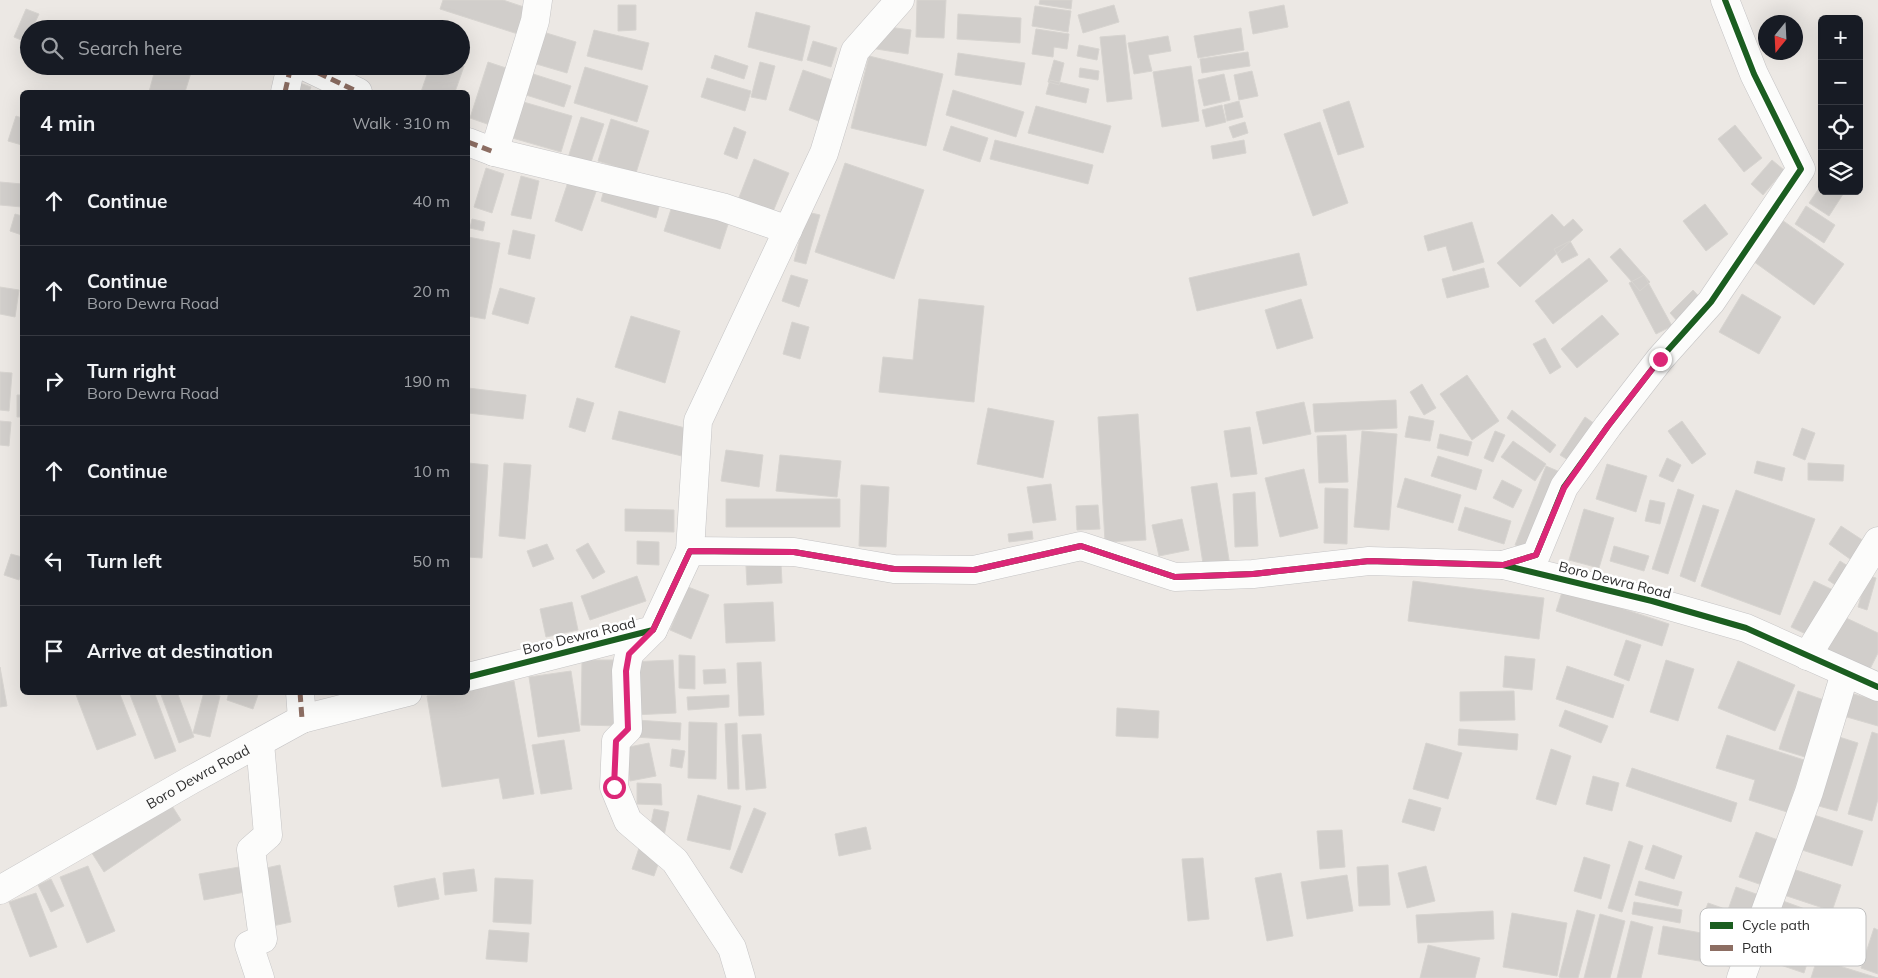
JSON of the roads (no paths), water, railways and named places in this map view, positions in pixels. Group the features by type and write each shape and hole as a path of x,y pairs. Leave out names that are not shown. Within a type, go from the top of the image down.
{"street":[{"path":"494,152 535,21 538,0"},
{"path":"690,551 698,421 824,153 855,51 900,0"},
{"path":"1503,565 1536,555 1564,488 1608,426 1660,359 1711,302 1801,169 1754,74 1725,0"},
{"path":"285,90 289,75"},
{"path":"323,75 354,90"},
{"path":"470,143 494,152 722,207 788,230"},
{"path":"1807,656 1878,541"},
{"name":"Boro Dewra Road","path":"470,676 653,630 690,551 794,552 894,569 974,570 1081,546 1175,577 1253,574 1369,561 1503,565 1652,601 1746,628 1878,687"},
{"path":"653,630 629,654 626,671 628,729 616,741 614,787 628,821 675,861 732,948 741,978"},
{"path":"1766,908 1809,792 1845,673"},
{"path":"300,695 302,719"},
{"name":"Boro Dewra Road","path":"0,890 302,719 396,695"},
{"path":"260,742 268,835 251,850 263,940 249,945 260,978"},
{"path":"1740,978 1744,966"}]}
